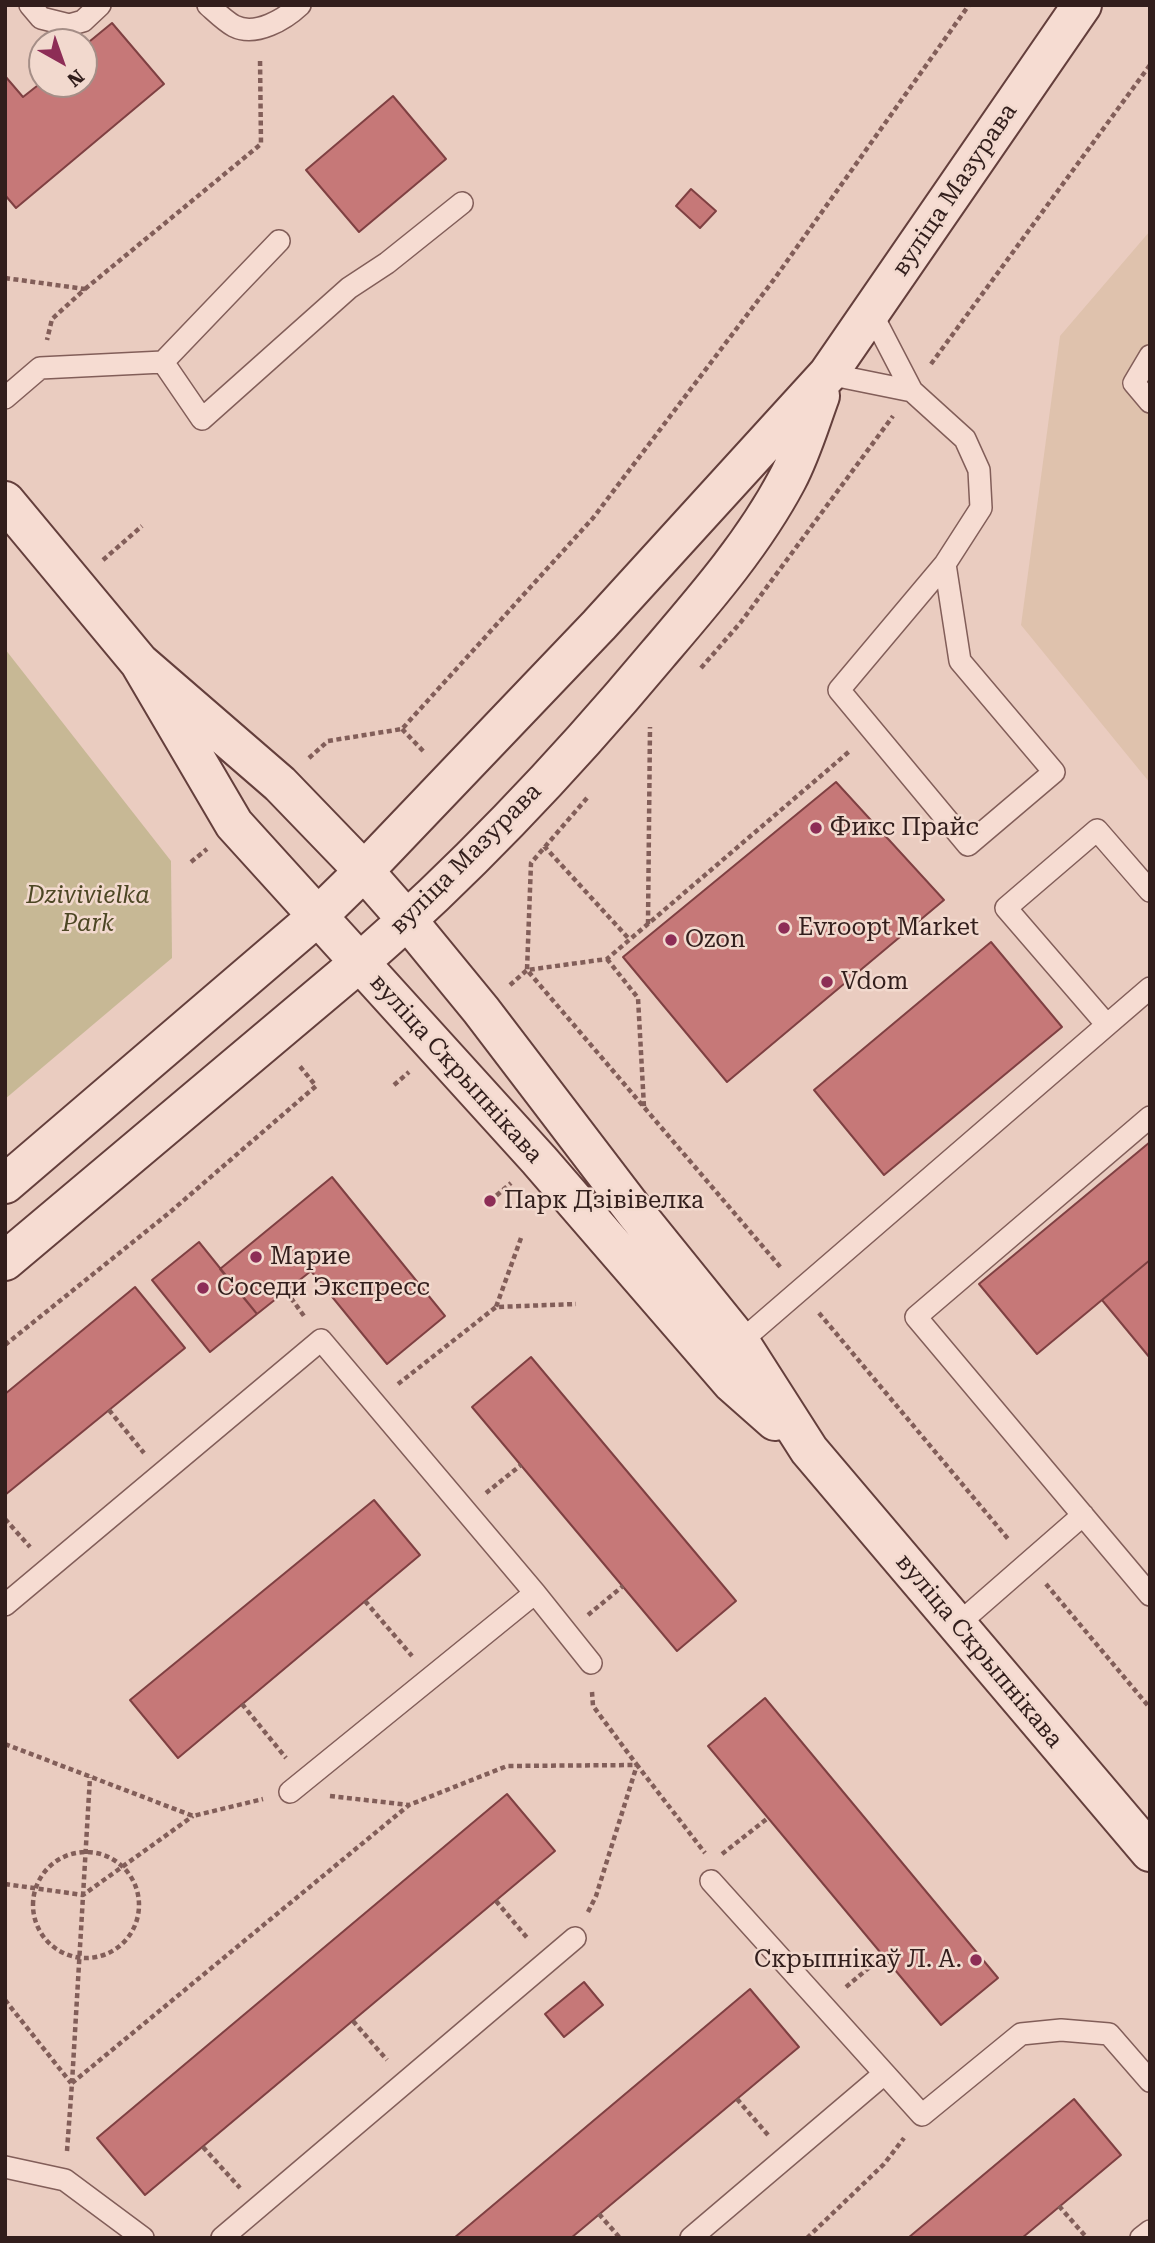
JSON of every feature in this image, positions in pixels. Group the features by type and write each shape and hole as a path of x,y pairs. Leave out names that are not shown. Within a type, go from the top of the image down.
{"main road":[{"name":"вуліца Мазурава","path":"5,1184 318,916 599,625 828,374 1082,5"},
{"name":"вуліца Мазурава","path":"5,1261 408,921 499,831 618,702 727,574 788,479 828,374"},
{"name":"вуліца Скрыпнікава","path":"5,500 139,662 234,824 540,1160 732,1383 809,1450"},
{"name":"вуліца Скрыпнікава","path":"139,662 280,784 408,921 481,1010 635,1212 740,1342 809,1450 1150,1852"}],"lane":[{"path":"30,5 41,18 69,25 83,21 100,5"},
{"path":"208,5 236,28 260,28 287,18 300,5"},
{"path":"163,362 202,419 349,288 387,263 462,203"},
{"path":"5,398 40,368 163,362 279,241"},
{"path":"871,312 912,391 965,439 979,470 981,508 945,564 839,690 968,845 1054,772 960,661 945,564"},
{"path":"1150,356 1133,383 1150,402"},
{"path":"828,374 912,391"},
{"path":"1107,1025 1006,908 1097,830 1150,891"},
{"path":"740,1342 1150,988"},
{"path":"1150,1117 916,1317 1150,1595"},
{"path":"5,1605 321,1340 591,1663"},
{"path":"957,1625 1083,1515"},
{"path":"297,1786 534,1592"},
{"path":"711,1881 922,2115 1020,2034 1061,2030 1109,2034 1150,2081"},
{"path":"222,2238 575,1938"},
{"path":"691,2238 884,2074"},
{"path":"5,2167 65,2180 144,2238"},
{"path":"1141,2238 1150,2231"}],"path":[{"path":"304,762 328,741 402,729 593,518 775,278 969,5"},
{"path":"40,368 52,319 261,144 260,28"},
{"path":"741,622 1150,65"},
{"path":"5,278 85,289"},
{"path":"75,584 142,526"},
{"path":"648,924 650,727"},
{"path":"402,729 426,754"},
{"path":"504,990 527,970 607,959 873,731"},
{"path":"191,862 213,843"},
{"path":"544,846 630,940"},
{"path":"607,959 638,998 644,1108"},
{"path":"5,1345 169,1213 316,1086 290,1055"},
{"path":"394,1085 415,1067"},
{"path":"374,1403 496,1307 521,1238"},
{"path":"496,1307 576,1304"},
{"path":"109,1410 162,1475"},
{"path":"465,1511 521,1465"},
{"path":"5,1519 48,1569"},
{"path":"566,1633 623,1586"},
{"path":"365,1601 430,1678"},
{"path":"242,1704 297,1786"},
{"path":"593,1706 712,1861 768,1818"},
{"path":"5,1744 193,1816"},
{"path":"72,2083 410,1805 507,1766 637,1765"},
{"path":"575,1938 596,1896 637,1765"},
{"path":"65,2180 90,1776"},
{"path":"5,1884 83,1895 193,1816 297,1786 410,1805"},
{"path":"86,1852 111,1858 122,1866 132,1879 138,1895 139,1912 134,1928 125,1942 112,1952 79,1959 51,1946 40,1934 33,1912 36,1888 43,1874 54,1862 69,1855 86,1852"},
{"path":"496,1901 547,1961"},
{"path":"822,2006 883,1956"},
{"path":"5,2000 72,2083"},
{"path":"353,2021 406,2082"},
{"path":"737,2099 786,2157"},
{"path":"807,2238 884,2164 922,2115"},
{"path":"203,2147 257,2208"},
{"path":"1059,2206 1087,2238"},
{"path":"599,2214 620,2238"}],"shaded area":[{"path":"1150,231 1150,783 1021,625 1060,336"}],"green space":[{"name":"Dzivivielka Park","path":"5,649 171,861 172,958 5,1099"}],"building":[{"path":"112,23 164,84 16,208 5,195 5,76 23,97 28,93 28,98 98,98 98,34"},
{"path":"393,96 446,159 359,232 306,170"},
{"path":"691,189 716,211 700,228 676,206"},
{"name":"Evroopt Market","path":"836,782 944,900 727,1082 623,957"},
{"path":"991,942 1062,1027 884,1175 814,1090"},
{"path":"1150,1142 1150,1260 1037,1354 979,1284"},
{"path":"332,1177 445,1316 387,1364 311,1271 257,1314 220,1269"},
{"path":"199,1242 257,1314 210,1352 152,1280"},
{"path":"1150,1260 1150,1358 1102,1300"},
{"path":"135,1287 185,1348 5,1495 5,1394"},
{"path":"531,1357 736,1601 677,1651 472,1407"},
{"path":"374,1500 420,1555 178,1758 130,1700"},
{"path":"765,1698 998,1978 941,2025 708,1746"},
{"path":"507,1794 555,1851 145,2195 97,2138"},
{"path":"584,1982 603,2005 564,2037 545,2014"},
{"path":"750,1989 799,2047 571,2238 454,2238"},
{"path":"1074,2099 1121,2155 1022,2238 908,2238"}],"place":[{"name":"Фикс Прайс","path":"816,828"},
{"name":"Evroopt Market","path":"784,928"},
{"name":"Ozon","path":"671,940"},
{"name":"Vdom","path":"827,982"},
{"name":"Парк Дзівівелка","path":"490,1201"},
{"name":"Марие","path":"256,1257"},
{"name":"Соседи Экспресс","path":"203,1288"},
{"name":"Скрыпнікаў Л. А.","path":"976,1960"}]}
